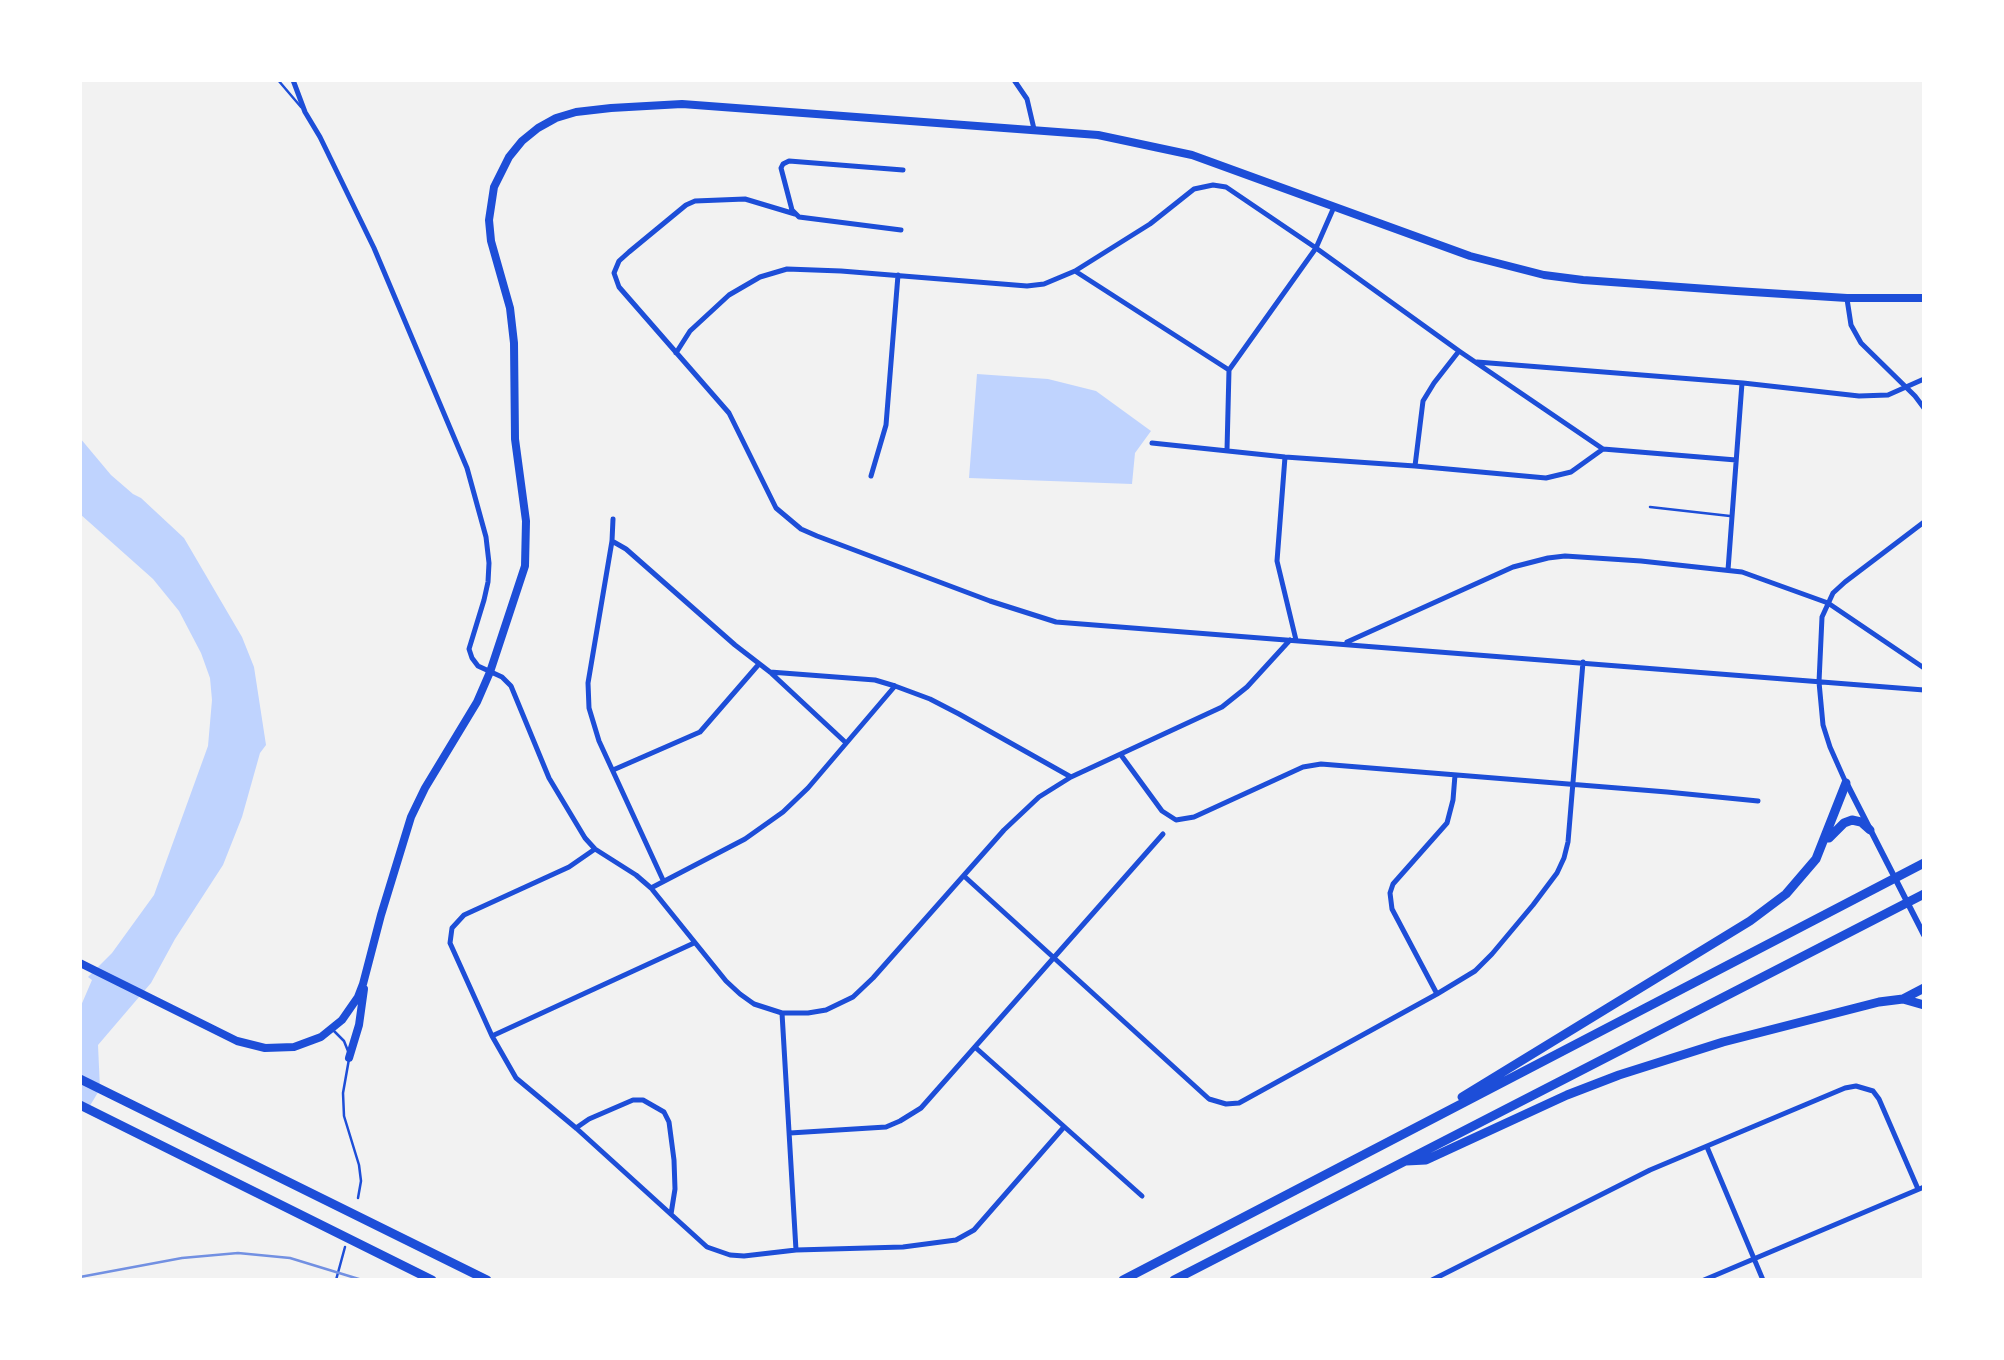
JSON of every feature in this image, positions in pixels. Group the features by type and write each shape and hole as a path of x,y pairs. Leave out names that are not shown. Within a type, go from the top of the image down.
{"highway":[{"path":"1824,844 1846,783"},
{"path":"1418,1127 1765,912 1805,874 1824,844 1844,823 1862,822 1870,830"},
{"path":"1124,1280 1924,863"},
{"path":"1174,1280 1924,894"},
{"path":"1404,1161 1426,1160 1535,1108 1620,1075 1722,1042 1903,999 1924,988"},
{"path":"1903,999 1924,1005"},
{"path":"80,1078 487,1280"},
{"path":"80,1105 432,1280"}],"main road":[{"path":"349,1058 381,915 411,817 465,725 490,672 521,582 526,522 515,439 512,325 489,220 500,171 522,141 547,123 576,112 682,104 1098,135 1157,146 1221,165 1470,256 1544,275 1847,298 1924,298"},
{"path":"80,963 237,1041 266,1048 294,1047 332,1028 351,1009 364,984"}],"street":[{"path":"294,80 305,112 374,248 467,468 489,563 484,600 469,649 478,666 510,686 549,778 596,848 651,888 694,943 754,1004 782,1013 826,1010 854,996 1027,807 1072,777 1222,707 1247,688 1293,640"},
{"path":"1014,80 1027,99 1034,129"},
{"path":"795,214 781,168 785,162 903,170"},
{"path":"676,353 712,309 744,286 774,272 801,268 1027,286 1044,284 1075,271 1150,224 1194,190 1213,185 1238,194 1602,449 1736,460"},
{"path":"902,230 800,218 745,199 695,201 619,261 614,273 676,353 722,404 776,508 801,529 1044,619 1924,690"},
{"path":"1227,450 1230,370 1316,248 1334,207"},
{"path":"1075,271 1230,370"},
{"path":"871,476 886,425 898,275"},
{"path":"1847,298 1856,336 1924,408"},
{"path":"1415,466 1423,401 1459,351"},
{"path":"1475,362 1859,396 1888,395 1924,379"},
{"path":"1728,570 1742,383"},
{"path":"1152,443 1546,478 1572,472 1602,449"},
{"path":"1285,457 1276,554 1293,640"},
{"path":"613,519 587,696 593,726 663,880"},
{"path":"1923,934 1826,738 1820,682 1821,627 1833,594 1924,522"},
{"path":"612,542 626,549 770,672 845,742"},
{"path":"1344,643 1513,567 1548,558 1614,559 1728,570 1828,604 1924,668"},
{"path":"964,876 1209,1099 1239,1103 1475,970 1557,873 1568,842 1583,662"},
{"path":"613,770 700,732 759,664"},
{"path":"770,672 875,680 895,686 959,714 1072,777"},
{"path":"651,888 745,839 771,821 808,788 895,686"},
{"path":"1120,754 1162,811 1176,820 1194,817 1312,765 1758,801"},
{"path":"1437,994 1392,909 1390,893 1392,884 1447,823 1454,800 1455,775"},
{"path":"790,1133 886,1126 921,1108 1163,834"},
{"path":"596,848 569,867 464,915 452,928 450,943 492,1036 516,1078 698,1240 717,1251 744,1256 796,1250 902,1247 965,1236 1064,1127"},
{"path":"492,1036 694,943"},
{"path":"782,1013 796,1250"},
{"path":"976,1048 1142,1196"},
{"path":"1432,1280 1604,1192 1846,1088 1866,1087 1880,1098 1921,1188 1704,1280"},
{"path":"576,1128 589,1118 633,1100 644,1100 664,1112 670,1122 674,1160 671,1214"},
{"path":"1706,1147 1763,1280"}],"lane":[{"path":"278,80 305,112"},
{"path":"1650,507 1732,516"},
{"path":"332,1028 348,1049 344,1116 360,1165 358,1198"},
{"path":"336,1280 345,1247"}],"water":[{"path":"977,374 1048,379 1096,391 1151,431 1135,453 1132,484 969,478"},
{"path":"80,438 111,475 184,538 242,637 254,667 266,745 223,865 151,983 98,1045 100,1089 88,1109 80,1111 80,1008 92,980 88,977 112,953 154,895 208,746 212,700 210,678 201,653 179,611 153,579 80,514"}],"railway":[{"path":"80,1277 182,1258 238,1253 290,1258 362,1280"}]}
